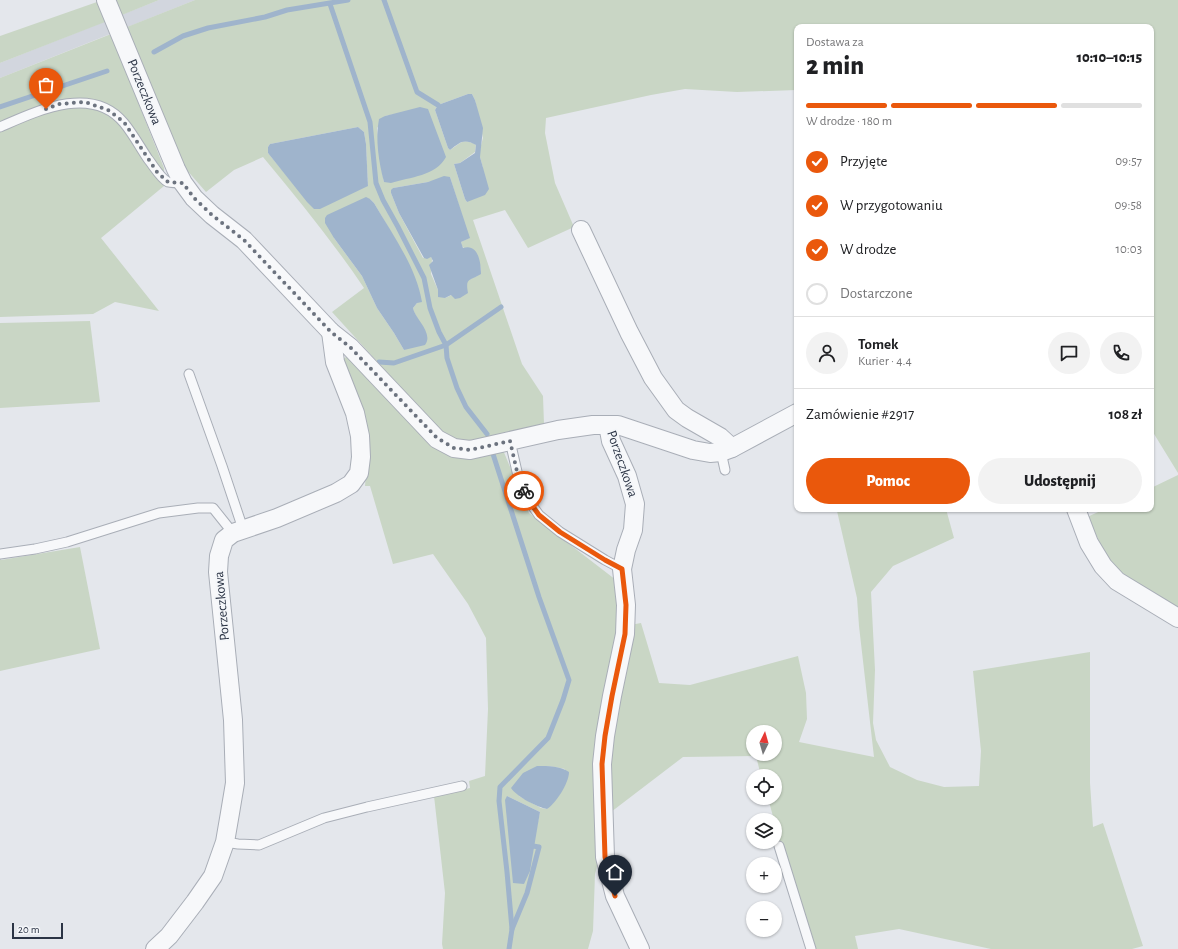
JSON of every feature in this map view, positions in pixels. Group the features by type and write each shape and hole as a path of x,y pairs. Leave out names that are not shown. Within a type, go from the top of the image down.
{"street":[{"name":"Porzeczkowa","path":"106,0 162,136 183,183 194,198 244,240 331,332 350,347 437,438 454,448 470,450 558,430 593,425 618,425 693,450 710,453 727,450 794,415"},
{"path":"581,230 629,332 654,378 676,410 720,437 727,450"},
{"path":"238,531 277,518 336,492 351,484 359,473 361,457 360,436 355,413 335,362 331,332"},
{"name":"Porzeczkowa","path":"608,425 611,441 627,476 635,504 633,530 626,550 622,569 626,605 625,634 612,696 602,764 605,857 615,896 640,949"},
{"path":"1077,512 1090,543 1103,566 1117,581 1178,618"},
{"name":"Porzeczkowa","path":"155,949 169,936 196,902 213,876 225,842 235,783 235,751 229,673 218,572 219,556 224,540 238,531"}],"lane":[{"name":"Porzeczkowa","path":"0,127 59,104 85,102 108,110 124,122 157,172 168,182 183,183"},
{"path":"189,374 222,466 238,531"},
{"path":"510,441 518,476 526,497 539,515 560,532 622,569"},
{"path":"725,470 727,450"},
{"path":"0,554 35,550 67,542 159,513 198,508 213,508 238,531"},
{"path":"225,842 259,845 324,818 462,786"},
{"path":"780,849 812,949"}],"shaded area":[{"path":"159,0 195,0 0,78 0,63"}],"green space":[{"path":"115,0 159,0 122,15"},
{"path":"195,0 1178,0 1178,473 1154,434 1154,24 794,24 794,90 737,92 685,89 546,118 545,133 555,183 574,227 528,248 505,210 473,220 522,364 543,396 544,424 481,440 461,441 444,435 332,312 364,288 315,221 263,157 234,170 206,192 185,168 127,27","holes":["468,94 472,94 475,100 483,138 480,149 480,157 483,168 467,202 454,164 460,163 475,152 476,145 465,141 450,150 435,110 438,105","395,114 384,182 377,128 385,116","358,127 364,132 368,186 291,181 268,153 268,147 270,144","450,177 469,238 461,242 462,246 480,265 481,271 477,276 468,280 461,288 445,298 438,290 431,274 431,257 423,258 399,213 391,193 393,188","370,199 374,203 402,251 417,303 413,308 414,312 427,336 404,350 377,308 362,276 334,238"]},
{"path":"97,2 105,22 0,63 0,36"},
{"path":"111,34 164,168 164,186 101,238 159,311 115,302 93,314 0,317 0,78"},
{"path":"90,321 100,402 0,408 0,323"},
{"path":"346,357 350,357 433,446 450,456 477,457 503,450 529,513 616,580 630,625 641,623 659,683 690,685 798,656 806,693 807,719 799,742 874,757 857,598 837,512 947,512 954,538 893,566 871,592 875,670 873,723 876,740 890,767 917,780 944,787 979,786 981,751 973,671 1090,652 1090,783 1093,827 1103,823 1143,946 1132,949 991,949 899,929 855,936 858,949 810,949 782,849 782,813 772,813 770,805 782,805 782,769 759,769 757,761 782,761 782,725 746,725 746,756 683,757 611,812 595,874 593,931 588,949 443,949 445,893 434,796 470,788 469,781 485,776 488,709 486,638 468,604 433,554 393,564 370,486 365,486 366,473 343,359","holes":["546,766 565,769 547,809 541,808 519,796","507,796 540,812 533,846"]},
{"path":"1178,475 1178,610 1139,586 1115,567 1102,547 1087,517 1098,512 1154,512 1154,487"},
{"path":"80,547 100,649 0,671 0,557 1,560"}],"water":[{"path":"468,94 472,94 475,100 483,128 480,157 489,189 485,195 467,202 454,164 460,163 475,153 476,145 465,141 450,150 435,110 438,105"},
{"path":"420,107 428,109 446,157 436,168 422,175 391,183 384,182 378,151 377,135 379,119"},
{"path":"358,127 364,132 368,186 320,209 314,209 307,202 268,153 268,147 270,144"},
{"path":"444,176 450,177 470,238 461,242 463,248 472,248 475,251 478,255 481,269 481,274 469,280 467,284 468,293 455,299 451,295 445,298 438,297 438,290 429,265 433,261 431,257 427,259 424,258 399,213 391,193 393,188 428,182"},
{"path":"366,197 374,203 409,263 419,289 422,302 417,303 413,308 426,331 427,340 425,345 404,350 377,308 362,276 334,238 325,223 325,218 327,215"},
{"path":"537,766 558,767 569,772 567,782 554,802 547,809 528,801 518,795 511,788 523,773"},
{"path":"507,796 540,812 530,871 524,884 513,883 505,800"}],"waterway":[{"path":"154,52 183,36 208,28 265,17 287,10 348,0"},
{"path":"384,0 417,92 438,105"},
{"path":"330,4 370,122 376,183 383,200 424,278 430,308 439,332 446,345 447,358 457,388 466,407 487,434"},
{"path":"0,107 107,71"},
{"path":"379,362 394,363 446,345 501,307"},
{"path":"493,454 539,597 569,680 548,738 500,787 499,801 512,929"},
{"path":"509,949 512,929 527,893 539,847 533,846"}],"way so far":[{"path":"46,109 59,104 85,102 108,110 124,122 157,172 168,182 183,183 194,198 212,215 244,240 331,332 350,347 437,438 454,448 470,450 510,441 518,476 524,491"}],"route":[{"path":"524,491 526,497 539,515 560,532 622,569 626,605 625,634 612,696 602,764 605,857 615,896"}]}
